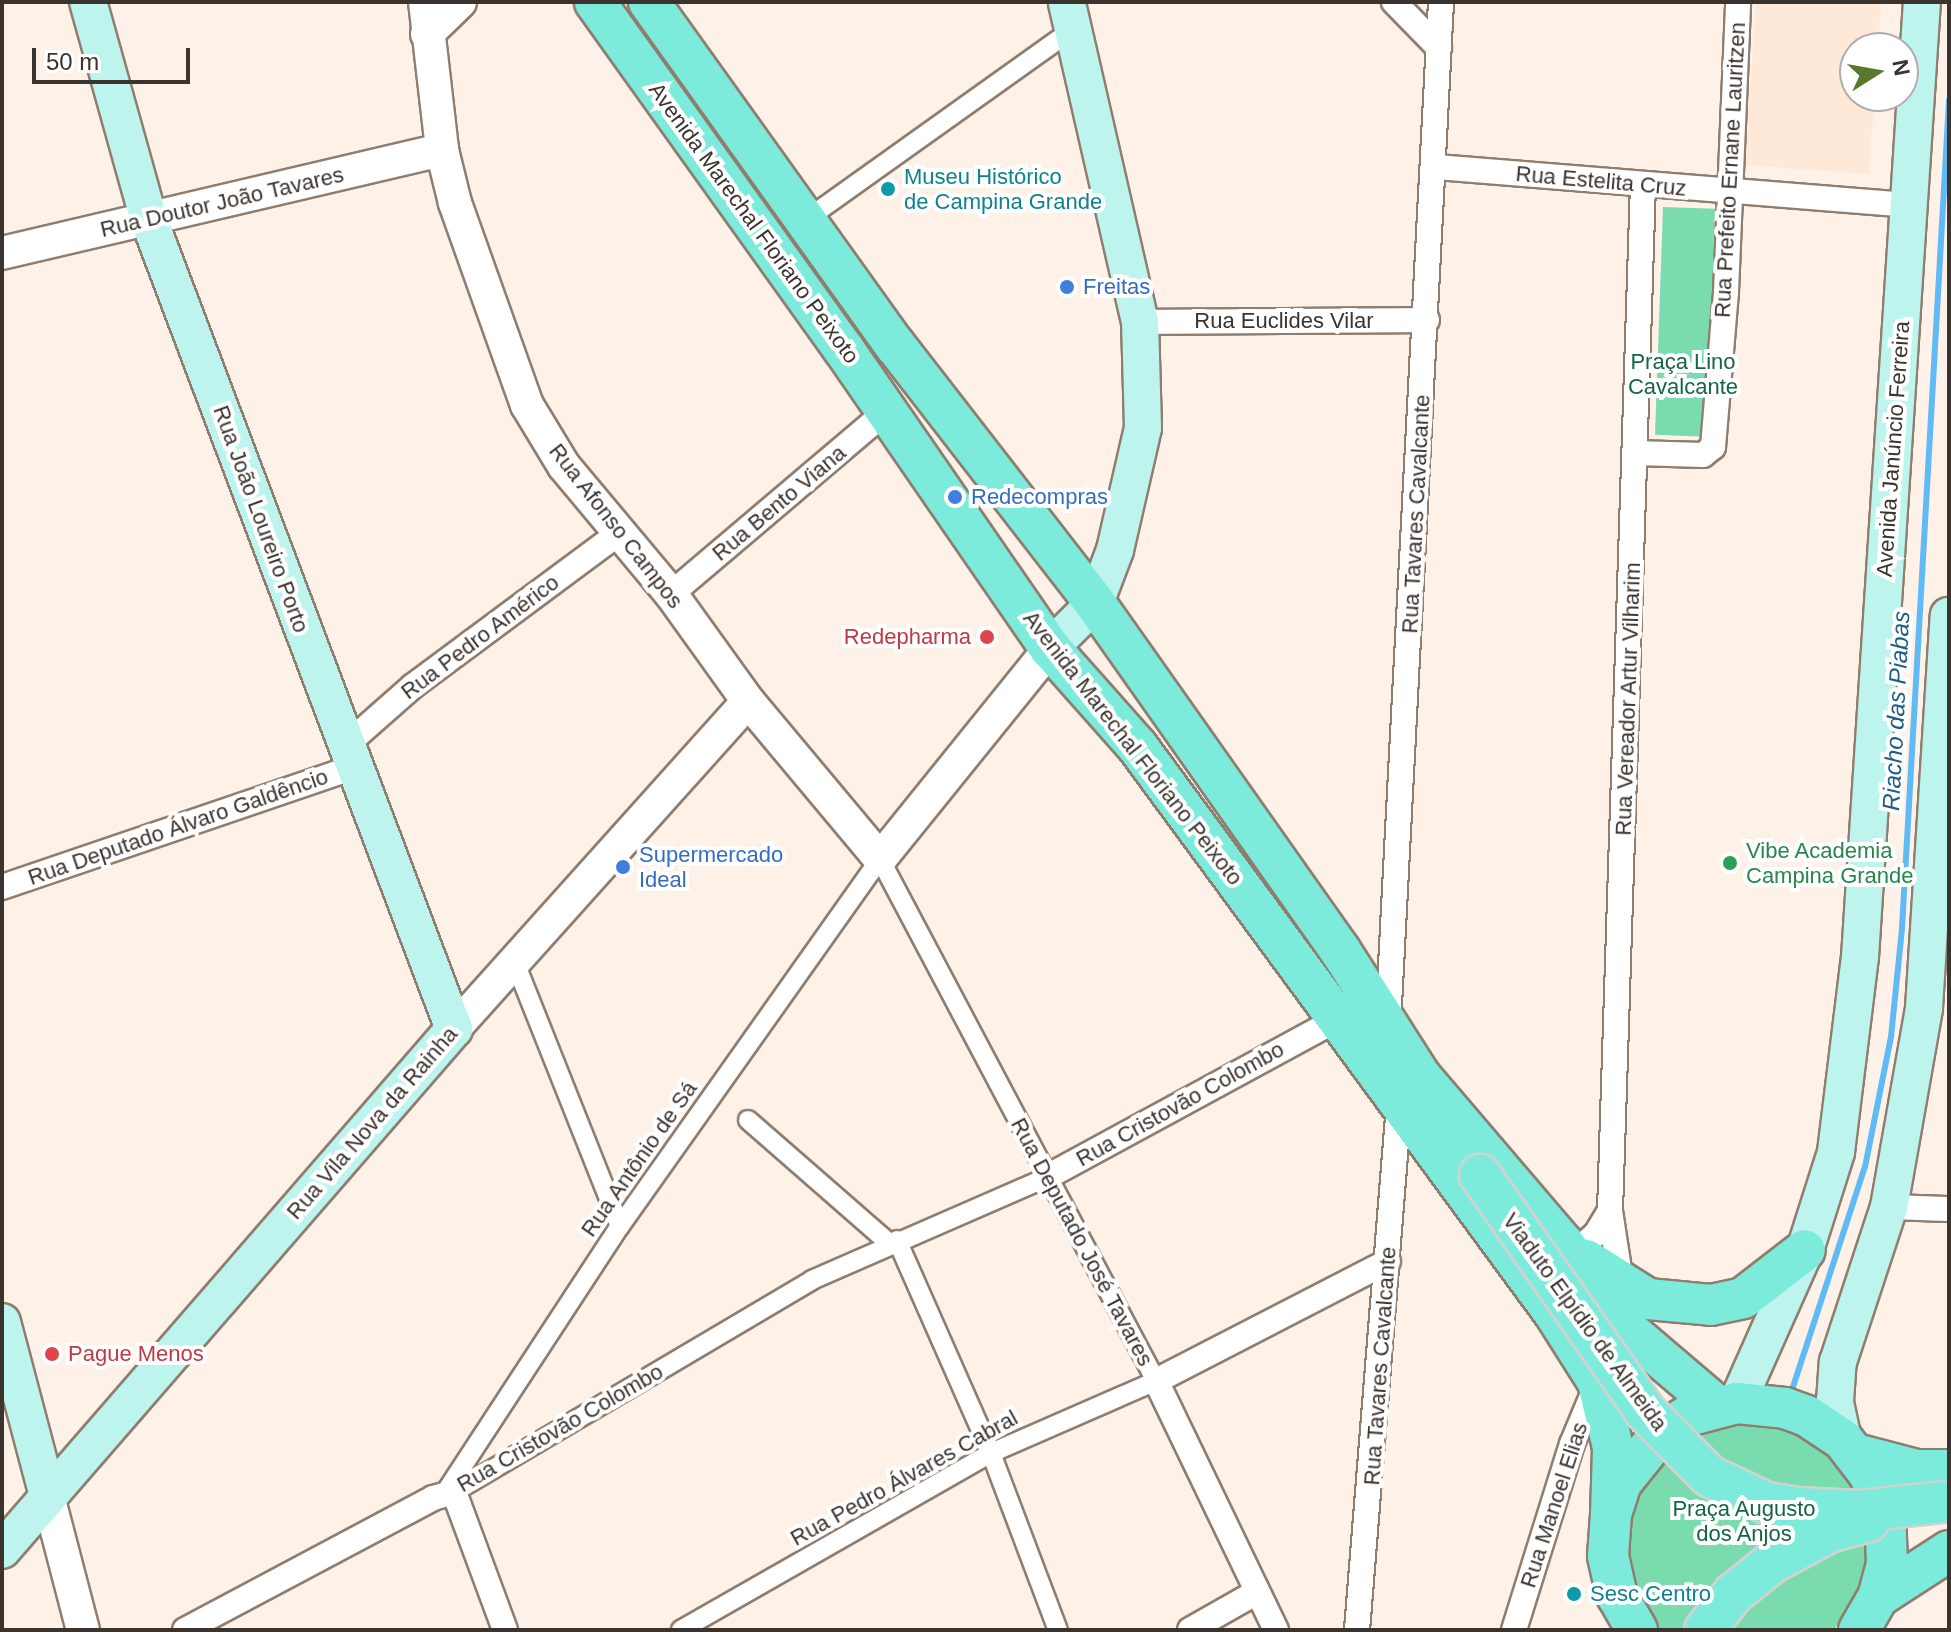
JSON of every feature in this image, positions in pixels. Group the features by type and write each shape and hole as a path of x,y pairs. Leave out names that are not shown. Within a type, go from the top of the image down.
{"main road":[{"name":"Rua João Loureiro Porto","path":"88,2 149,220 454,1029"},
{"name":"Avenida Marechal Floriano Peixoto","path":"595,2 887,411 1050,648 1137,746 1338,1019 1570,1250 1630,1332 1727,1404"},
{"name":"Avenida Marechal Floriano Peixoto","path":"649,2 804,221 1095,603 1388,1026 1410,1089 1598,1382 1613,1448 1611,1514"},
{"name":"Avenida Janúncio Ferreira","path":"1727,1404 1805,1250 1836,1152 1860,957 1922,2"},
{"path":"1050,648 1095,603 1115,550 1143,428 1140,322 1070,15"},
{"path":"1868,1614 1887,1564 1885,1508 1850,1447 1835,1401 1838,1362 1889,1207 1924,1008 1949,616"},
{"name":"Rua Vila Nova da Rainha","path":"2,1550 454,1029"},
{"name":"Viaduto Elpídio de Almeida","path":"1410,1089 1480,1175 1645,1411 1709,1476 1767,1503 1799,1508 1860,1511 1947,1491"},
{"path":"1570,1250 1648,1299 1711,1305 1743,1298 1805,1250"},
{"path":"2,1322 41,1505"},
{"path":"2,1394 41,1505"},
{"path":"1637,1630 1617,1596 1608,1556 1611,1514 1621,1483 1638,1455 1662,1432 1727,1404 1785,1408 1850,1447 1917,1470 1947,1491"},
{"path":"1705,1630 1733,1594 1799,1546 1947,1491"},
{"path":"1868,1614 1949,1551"}],"street":[{"name":"Rua Afonso Campos","path":"425,2 442,150 480,281 527,405 564,466 671,594 748,701 880,859"},
{"path":"427,34 460,2"},
{"path":"1394,2 1439,48"},
{"name":"Rua Tavares Cavalcante","path":"1388,1026 1436,167 1441,2"},
{"name":"Rua Prefeito Ernane Lauritzen","path":"1635,453 1703,455 1713,447 1738,2"},
{"path":"804,221 1070,15"},
{"name":"Rua Doutor João Tavares","path":"2,253 442,150"},
{"name":"Rua Estelita Cruz","path":"1436,167 1910,205"},
{"name":"Rua Vereador Artur Vilharim","path":"1621,1282 1610,1211 1643,186"},
{"name":"Rua Euclides Vilar","path":"1140,322 1427,320"},
{"name":"Rua Bento Viana","path":"671,594 887,411"},
{"name":"Rua Pedro Américo","path":"350,756 413,686 618,534"},
{"path":"880,859 1050,648"},
{"name":"Rua Vila Nova da Rainha","path":"454,1029 748,701"},
{"name":"Rua Deputado Álvaro Galdêncio","path":"2,887 350,756"},
{"name":"Rua Deputado José Tavares","path":"880,859 970,1024 1045,1178 1156,1381 1255,1593 1276,1630"},
{"name":"Rua Antônio de Sá","path":"450,1492 620,1226 880,859"},
{"path":"514,960 620,1226"},
{"name":"Rua Cristovão Colombo","path":"185,1630 450,1492 812,1280 893,1241 1045,1178 1338,1019"},
{"name":"Rua Tavares Cavalcante","path":"1357,1630 1388,1261 1410,1089"},
{"path":"748,1120 893,1241 991,1453 1058,1630"},
{"path":"1889,1207 1949,1209"},
{"path":"1570,1250 1596,1234 1610,1211"},
{"path":"1156,1381 1388,1261"},
{"name":"Rua Pedro Álvares Cabral","path":"681,1630 991,1453 1156,1381"},
{"name":"Rua Manoel Elias","path":"1514,1630 1572,1444 1598,1382"},
{"path":"450,1492 505,1630"},
{"path":"41,1505 83,1630"},
{"path":"1190,1630 1255,1593"}],"shaded area":[{"path":"1756,2 1881,2 1879,32 1839,32 1839,112 1873,112 1869,174 1745,165"}],"green space":[{"name":"Praça Lino Cavalcante","path":"1663,207 1715,209 1707,437 1655,435"},
{"name":"Praça Augusto dos Anjos","path":"1713,1416 1792,1422 1851,1471 1871,1545 1859,1594 1834,1630 1653,1630 1621,1576 1626,1489"}],"waterway":[{"name":"Riacho das Piabas","path":"1790,1396 1865,1167 1891,1037 1902,928 1949,100"}],"place":[{"name":"Museu Histórico de Campina Grande","path":"888,189"},
{"name":"Freitas","path":"1067,287"},
{"name":"Redecompras","path":"955,497"},
{"name":"Redepharma","path":"987,637"},
{"name":"Vibe Academia Campina Grande","path":"1730,863"},
{"name":"Supermercado Ideal","path":"623,867"},
{"name":"Pague Menos","path":"52,1354"},
{"name":"Sesc Centro","path":"1574,1594"}]}
